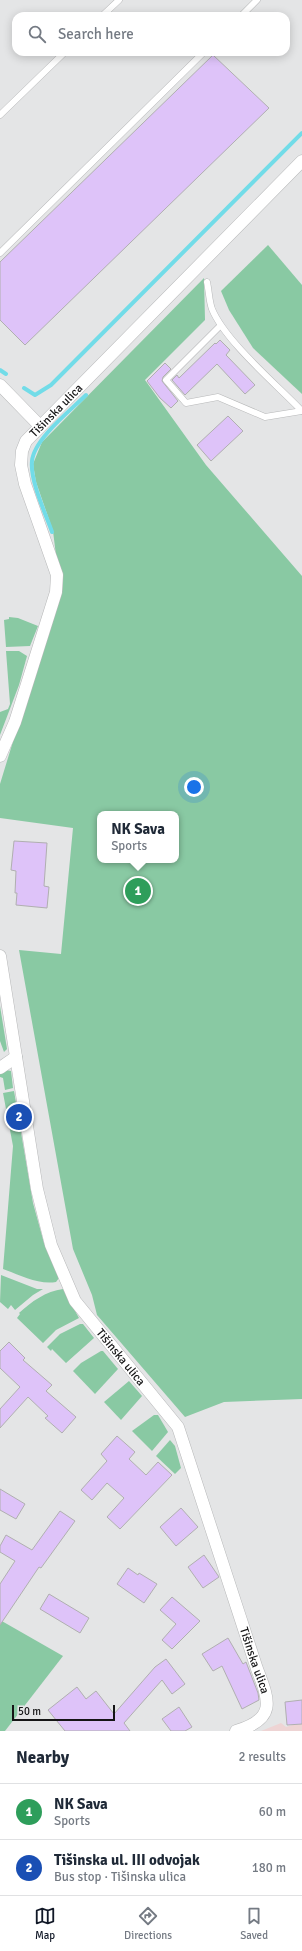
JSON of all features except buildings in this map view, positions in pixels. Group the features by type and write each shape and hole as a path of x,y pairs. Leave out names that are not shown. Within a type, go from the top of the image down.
{"street":[{"name":"Tišinska ulica","path":"0,756 15,722 56,592 57,575 25,484 21,465 22,451 26,441 302,161"},
{"path":"0,386 40,426"},
{"name":"Tišinska ulica","path":"0,956 37,1188 51,1245 75,1300 178,1427 257,1669 267,1694 268,1707 264,1714 255,1723 236,1731"},
{"path":"0,1068 16,1057"}],"lane":[{"path":"106,12 119,0"},
{"path":"245,12 258,0"},
{"path":"0,115 61,56"},
{"path":"0,252 200,56"},
{"path":"207,282 212,308 220,326 302,411"},
{"path":"220,326 166,380 186,403 218,397 265,418 302,411"}],"shaded area":[{"path":"302,1722 302,1731 261,1731 281,1723 286,1727"}],"green space":[{"path":"268,245 302,285 302,394 253,348 229,310 221,291"},
{"path":"204,278 205,320 145,380 206,465 302,576 302,1399 224,1402 185,1417 97,1315 92,1295 73,1249 19,950 61,954 73,828 0,818 0,784 60,588 53,531 36,482 33,464 42,442"},
{"path":"9,617 18,618 38,626 30,646 6,647 4,620 9,619"},
{"path":"6,651 19,651 27,656 19,685 0,735 0,712 8,709 10,704"},
{"path":"0,1006 7,1049 4,1052 0,1041"},
{"path":"6,1070 11,1071 13,1088 5,1090 3,1078 0,1077 0,1072"},
{"path":"14,1091 33,1203 44,1243 59,1278 56,1282 49,1283 36,1281 3,1269 13,1146 3,1093"},
{"path":"1,1275 37,1289 43,1289 15,1310 11,1305 8,1309 0,1302"},
{"path":"63,1289 79,1318 56,1330 43,1343 17,1318 20,1314 19,1313 39,1298 51,1292"},
{"path":"83,1324 94,1338 66,1363 52,1349 51,1351 47,1347 60,1334"},
{"path":"103,1351 118,1369 95,1394 73,1371 81,1363"},
{"path":"129,1381 142,1396 121,1420 104,1402"},
{"path":"154,1415 158,1415 168,1432 152,1451 132,1431"},
{"path":"170,1440 175,1446 181,1468 175,1474 156,1456"},
{"path":"0,1620 63,1656 5,1731 0,1731"}],"waterway":[{"path":"24,388 35,395 51,385 302,133"},
{"path":"0,370 6,374"},
{"path":"52,532 33,478 32,461 34,452 54,425 86,395"}],"place":[{"name":"NK Sava","path":"138,891"},
{"name":"Tišinska ul. III odvojak","path":"19,1117"}]}
